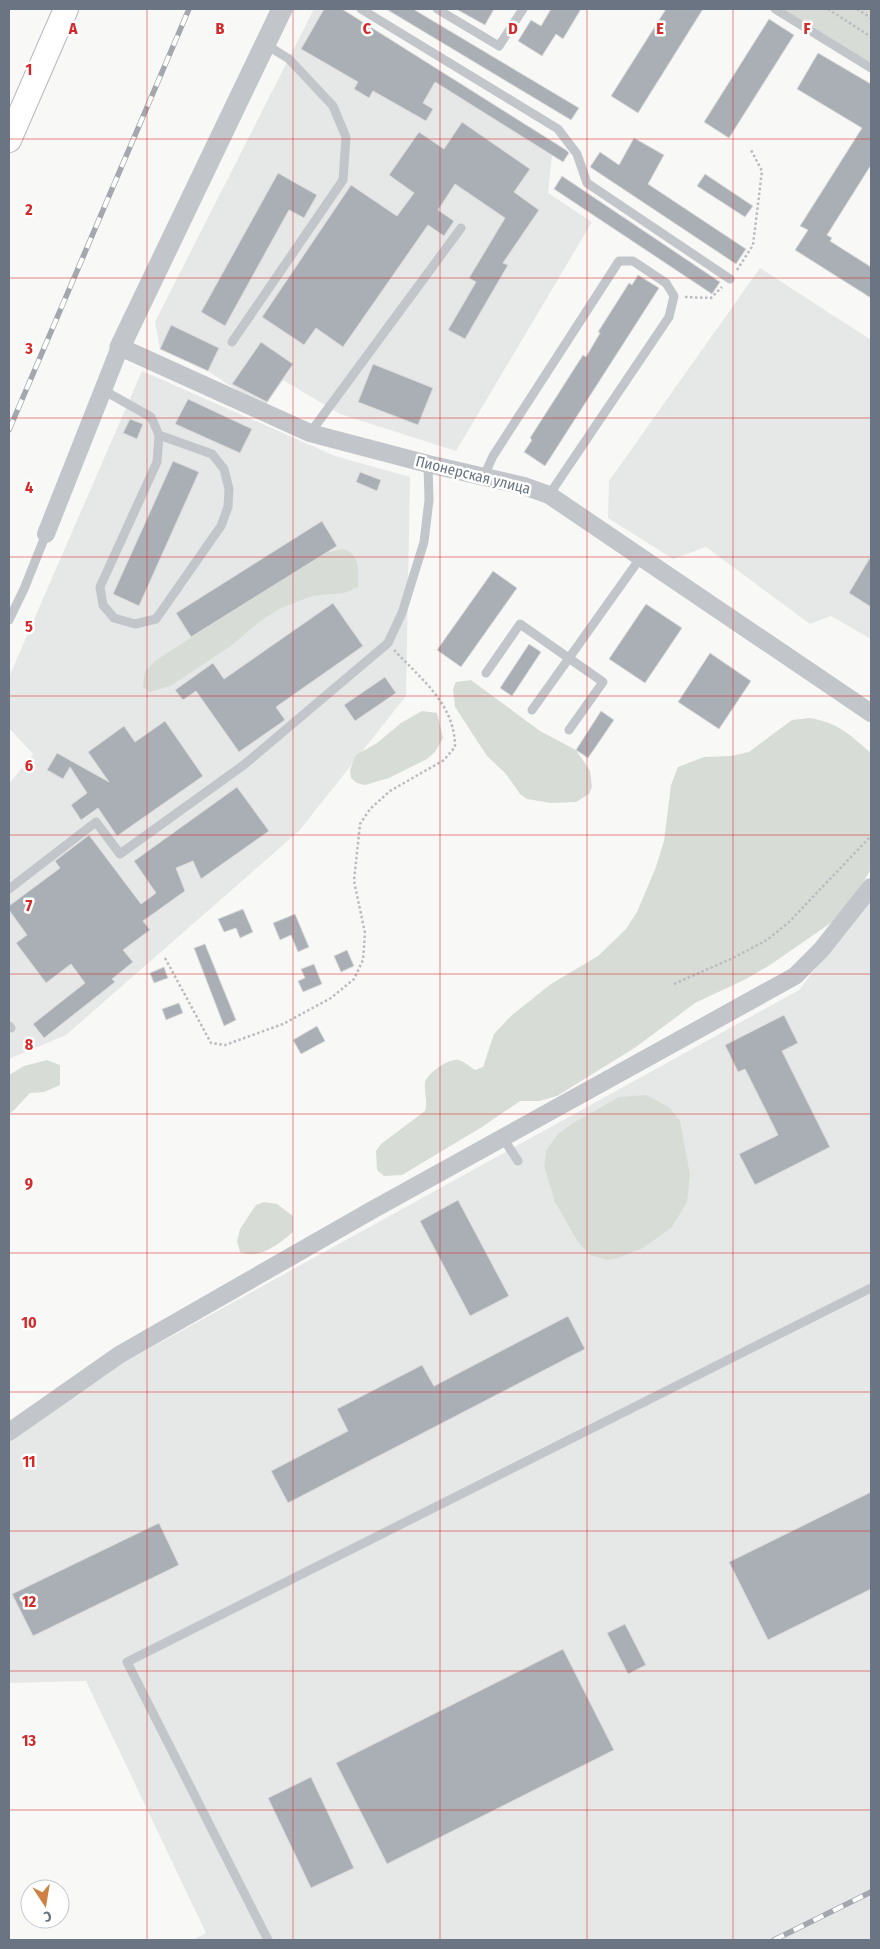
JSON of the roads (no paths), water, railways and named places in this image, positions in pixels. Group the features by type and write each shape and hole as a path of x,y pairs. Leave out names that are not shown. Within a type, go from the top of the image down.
{"main road":[{"path":"9,140 66,9"}],"street":[{"path":"46,534 120,347 282,9"},
{"name":"Пионерская улица","path":"120,347 310,433 428,464 524,486 549,495 871,713"},
{"path":"9,1432 120,1355 374,1209 796,976 821,950 871,887"}],"lane":[{"path":"361,9 558,130 577,154 587,183 730,279"},
{"path":"437,9 500,46 523,9"},
{"path":"775,9 871,68"},
{"path":"232,342 343,180 346,137 333,106 289,59 265,44"},
{"path":"310,433 460,228"},
{"path":"484,476 493,456 619,261 633,261 666,283 674,296 669,317 549,495"},
{"path":"102,390 151,417 159,435 156,462 100,587 103,605 114,618 135,624 156,619 221,526 228,507 229,489 224,469 212,454 159,435"},
{"path":"9,889 96,822 120,854 245,764 388,644 402,613 424,542 429,500 428,464"},
{"path":"9,620 24,590 46,534"},
{"path":"532,710 640,557"},
{"path":"486,673 520,624 603,682 569,730"},
{"path":"503,1138 518,1161"},
{"path":"268,1940 127,1662 871,1288"}],"railway":[{"path":"9,430 189,9"},
{"path":"774,1940 871,1892"}]}
